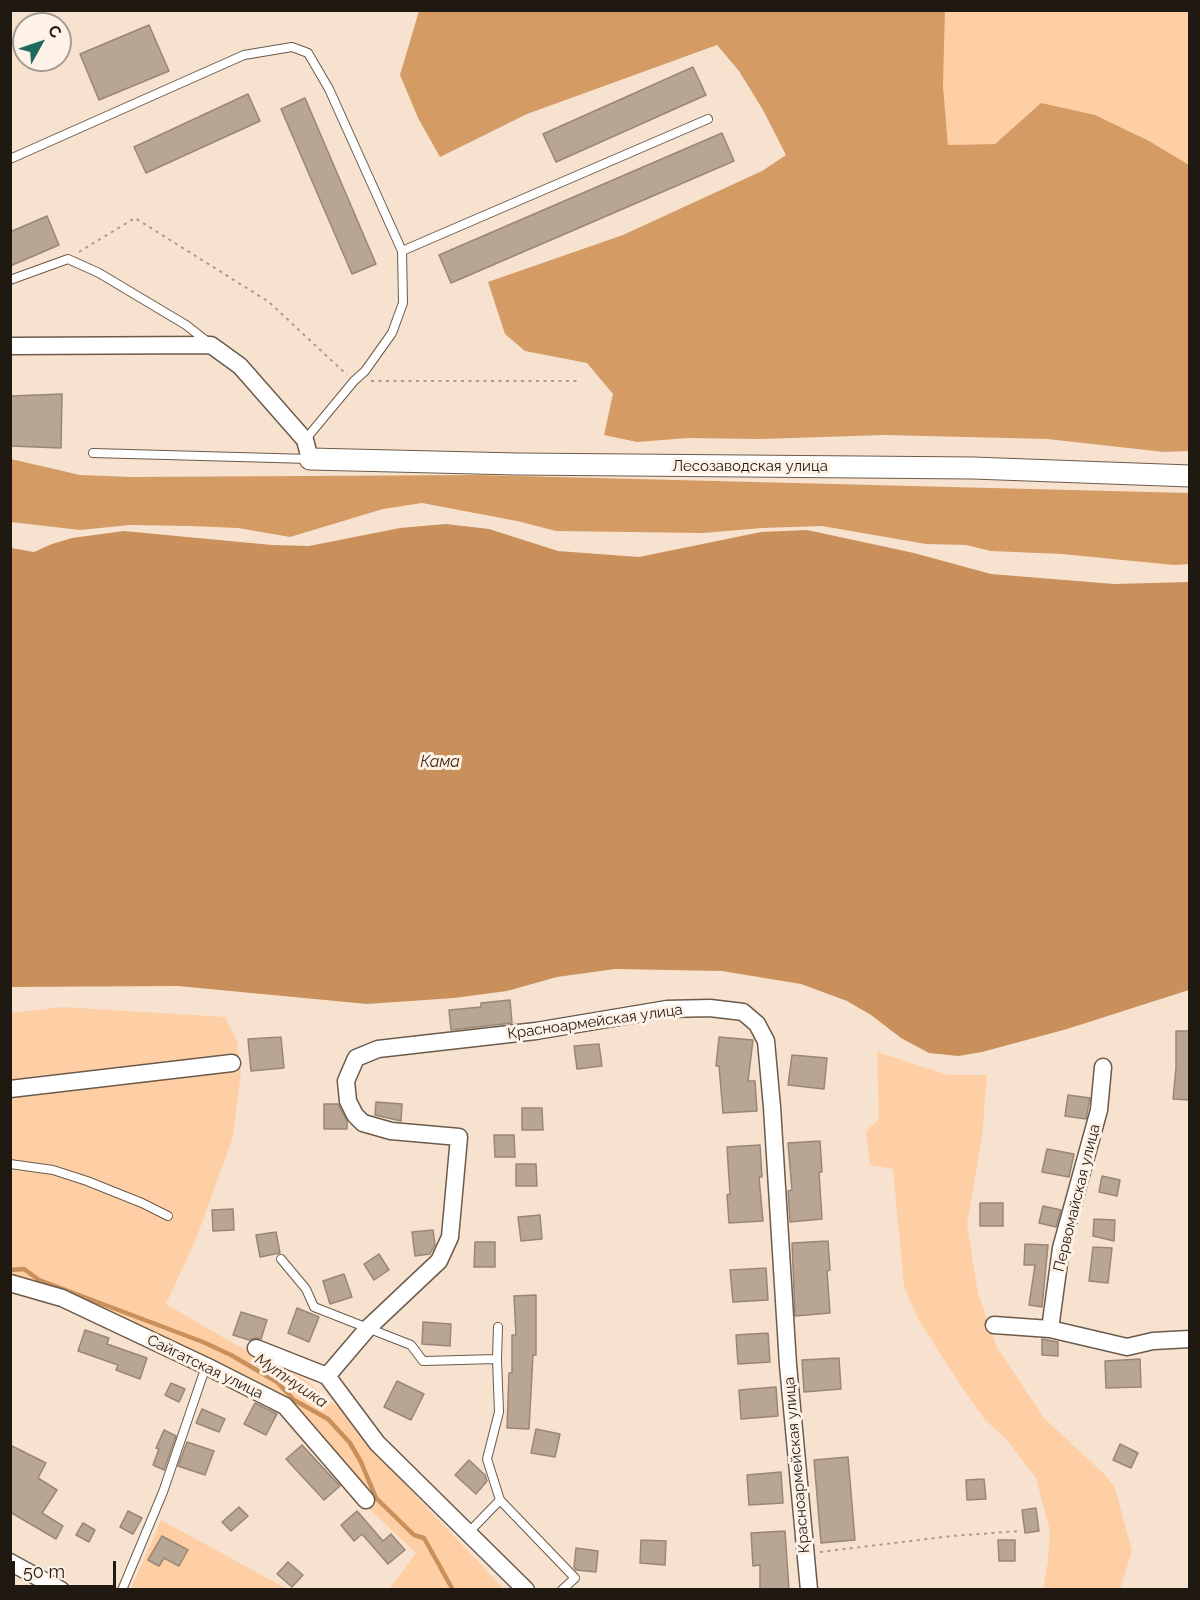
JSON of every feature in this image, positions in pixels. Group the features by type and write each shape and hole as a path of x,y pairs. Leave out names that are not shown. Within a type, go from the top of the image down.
{"street":[{"path":"10,346 212,345 240,366 308,450"},
{"name":"Лесозаводская улица","path":"308,450 541,464 973,468 1190,476"},
{"name":"Красноармейская улица","path":"327,1376 368,1328 439,1261 450,1237 459,1137 391,1131 363,1123 355,1115 348,1101 346,1081 356,1058 378,1049 536,1031 667,1009 710,1008 743,1012 757,1024 766,1041 788,1365 809,1590"},
{"path":"10,1089 232,1063"},
{"name":"Первомайская улица","path":"1050,1329 1061,1248 1099,1110 1103,1067"},
{"name":"Сайгатская улица","path":"10,1284 62,1298 206,1366 285,1407 366,1500"},
{"path":"994,1325 1050,1329 1127,1347 1153,1341 1190,1339"},
{"path":"256,1348 327,1376 377,1443 526,1590"},
{"path":"10,1562 62,1590"}],"lane":[{"path":"10,159 244,55 292,47 308,53 329,89 402,251 403,303 392,333 365,371 354,381 308,450 93,453"},
{"path":"402,251 708,119"},
{"path":"10,280 68,259 99,273 186,325 212,345"},
{"path":"10,1164 70,1175 142,1203 168,1216"},
{"path":"281,1259 306,1289 314,1307 411,1345 423,1361 497,1359"},
{"path":"498,1327 499,1412 488,1459 500,1500 575,1578 562,1590"},
{"path":"122,1590 163,1492 206,1366"},
{"path":"469,1532 500,1500"}],"path":[{"path":"68,259 135,218 269,302 354,381 578,381"},
{"path":"805,1554 952,1536 1020,1532"}],"shaded area":[{"path":"419,11 945,11 943,86 948,145 995,144 1041,103 1095,115 1149,141 1189,165 1189,451 1164,452 1047,439 885,435 761,439 688,438 637,442 604,435 613,394 587,363 525,351 505,334 488,282 623,235 762,171 786,155 763,110 739,71 717,45 527,114 440,157 418,118 400,75"},
{"path":"945,11 1189,11 1189,165 1041,103 995,144 948,145 943,86"},
{"path":"11,459 80,475 131,477 478,475 1189,493 1189,564 1174,565 1062,554 991,551 966,545 926,544 822,526 703,533 556,531 517,521 422,503 383,509 290,537 238,528 190,526 130,525 80,530 11,522"},
{"path":"63,1007 225,1017 237,1042 241,1072 233,1137 196,1239 166,1304 236,1345 304,1379 340,1409 415,1495 504,1589 389,1589 416,1553 365,1505 287,1403 11,1279 10,1013"},
{"path":"877,1052 948,1075 987,1075 982,1137 967,1224 978,1293 997,1347 1044,1418 1115,1487 1132,1551 1120,1589 1043,1589 1050,1531 1036,1478 1006,1439 985,1420 918,1319 904,1287 893,1169 870,1165 866,1131 879,1119"},
{"path":"161,1520 287,1589 130,1590"}],"water":[{"name":"Кама","path":"446,524 489,529 558,551 639,557 761,532 807,530 914,553 991,574 1114,584 1189,582 1189,990 1067,1029 982,1052 958,1056 929,1053 901,1038 871,1015 847,1001 801,984 722,971 615,969 557,977 507,991 454,998 367,1004 178,986 11,987 11,548 34,552 72,538 124,531 272,545 309,546 400,528"}],"building":[{"path":"149,25 169,71 99,100 80,54"},
{"path":"693,67 706,95 556,162 543,134"},
{"path":"248,94 260,121 146,173 134,147"},
{"path":"305,98 376,264 352,274 281,109"},
{"path":"722,133 734,161 451,283 439,255"},
{"path":"47,216 59,245 10,266 10,232"},
{"path":"62,394 61,448 10,446 11,396"},
{"path":"510,1000 512,1023 451,1030 449,1010 481,1007 481,1003"},
{"path":"1176,1031 1190,1031 1190,1100 1173,1099"},
{"path":"281,1037 284,1068 251,1071 248,1039"},
{"path":"719,1037 753,1040 748,1081 755,1081 757,1111 723,1113 719,1066 716,1066"},
{"path":"599,1044 602,1066 577,1069 574,1046"},
{"path":"792,1055 827,1058 824,1089 788,1085"},
{"path":"1068,1095 1090,1098 1086,1119 1065,1116"},
{"path":"376,1102 402,1104 401,1121 375,1115"},
{"path":"324,1104 338,1104 347,1121 347,1129 324,1129"},
{"path":"522,1108 542,1108 543,1130 522,1130"},
{"path":"494,1135 514,1135 515,1157 495,1157"},
{"path":"820,1141 822,1219 790,1222 788,1191 792,1190 788,1143"},
{"path":"760,1145 762,1177 759,1177 763,1221 729,1223 727,1147"},
{"path":"1047,1149 1074,1154 1069,1177 1042,1172"},
{"path":"516,1164 536,1164 537,1186 516,1186"},
{"path":"1102,1176 1120,1180 1117,1196 1099,1192"},
{"path":"980,1203 1003,1203 1003,1226 980,1226"},
{"path":"1043,1206 1061,1210 1056,1227 1039,1223"},
{"path":"233,1209 234,1230 213,1231 212,1210"},
{"path":"540,1215 542,1239 521,1241 518,1217"},
{"path":"1094,1219 1115,1220 1114,1241 1093,1236"},
{"path":"433,1230 435,1245 430,1254 415,1256 412,1232"},
{"path":"276,1232 280,1253 260,1257 256,1235"},
{"path":"828,1241 830,1270 827,1271 830,1313 795,1316 792,1243"},
{"path":"475,1242 495,1242 495,1267 474,1267"},
{"path":"1025,1244 1048,1245 1042,1307 1029,1305 1035,1265 1024,1265"},
{"path":"1093,1247 1112,1248 1108,1283 1089,1281"},
{"path":"379,1254 389,1270 374,1280 364,1264"},
{"path":"766,1268 768,1300 733,1302 730,1270"},
{"path":"344,1274 352,1297 330,1304 323,1281"},
{"path":"536,1295 536,1355 533,1355 529,1429 507,1428 509,1373 512,1373 512,1335 516,1335 514,1296"},
{"path":"297,1308 319,1317 309,1342 288,1333"},
{"path":"241,1312 267,1320 261,1339 249,1340 233,1335"},
{"path":"423,1322 451,1324 450,1346 422,1344"},
{"path":"85,1330 109,1338 107,1344 147,1358 140,1379 116,1370 118,1365 78,1351"},
{"path":"768,1333 770,1362 738,1364 736,1335"},
{"path":"1042,1339 1058,1342 1058,1356 1042,1355"},
{"path":"839,1358 841,1389 804,1392 802,1360"},
{"path":"1140,1359 1141,1387 1106,1388 1105,1361"},
{"path":"397,1381 424,1394 411,1420 384,1407"},
{"path":"171,1383 185,1389 179,1402 165,1395"},
{"path":"776,1387 778,1416 741,1419 739,1390"},
{"path":"255,1403 277,1414 266,1435 244,1424"},
{"path":"202,1409 225,1419 219,1432 196,1423"},
{"path":"536,1429 560,1434 555,1457 531,1453"},
{"path":"164,1430 176,1436 164,1470 153,1465 159,1449 156,1448"},
{"path":"187,1442 214,1451 205,1475 178,1466"},
{"path":"1120,1444 1138,1453 1131,1468 1113,1460"},
{"path":"10,1445 46,1463 38,1478 57,1490 42,1513 63,1526 56,1539 10,1512"},
{"path":"302,1445 340,1486 324,1500 286,1459"},
{"path":"848,1457 855,1540 821,1543 814,1460"},
{"path":"469,1460 485,1475 487,1481 476,1494 455,1475"},
{"path":"781,1472 783,1503 749,1505 747,1475"},
{"path":"984,1479 986,1499 967,1500 966,1480"},
{"path":"239,1507 248,1516 231,1531 222,1522"},
{"path":"1036,1508 1039,1531 1025,1533 1022,1510"},
{"path":"128,1511 142,1518 133,1534 120,1527"},
{"path":"357,1511 383,1541 391,1534 405,1550 388,1564 362,1534 354,1541 341,1525"},
{"path":"83,1523 95,1530 89,1542 76,1535"},
{"path":"785,1531 789,1590 760,1590 760,1565 753,1566 751,1533"},
{"path":"162,1536 188,1550 179,1566 164,1558 159,1566 148,1560"},
{"path":"641,1540 666,1541 665,1565 640,1563"},
{"path":"998,1540 1015,1540 1015,1561 999,1561"},
{"path":"576,1548 598,1551 596,1572 576,1570 574,1567"},
{"path":"288,1562 303,1575 292,1587 277,1574"}],"waterway":[{"name":"Мутнушка","path":"10,1270 24,1269 39,1280 203,1342 231,1355 277,1382 294,1400 328,1419 350,1443 361,1462 376,1498 414,1535 424,1538 453,1590"}]}
